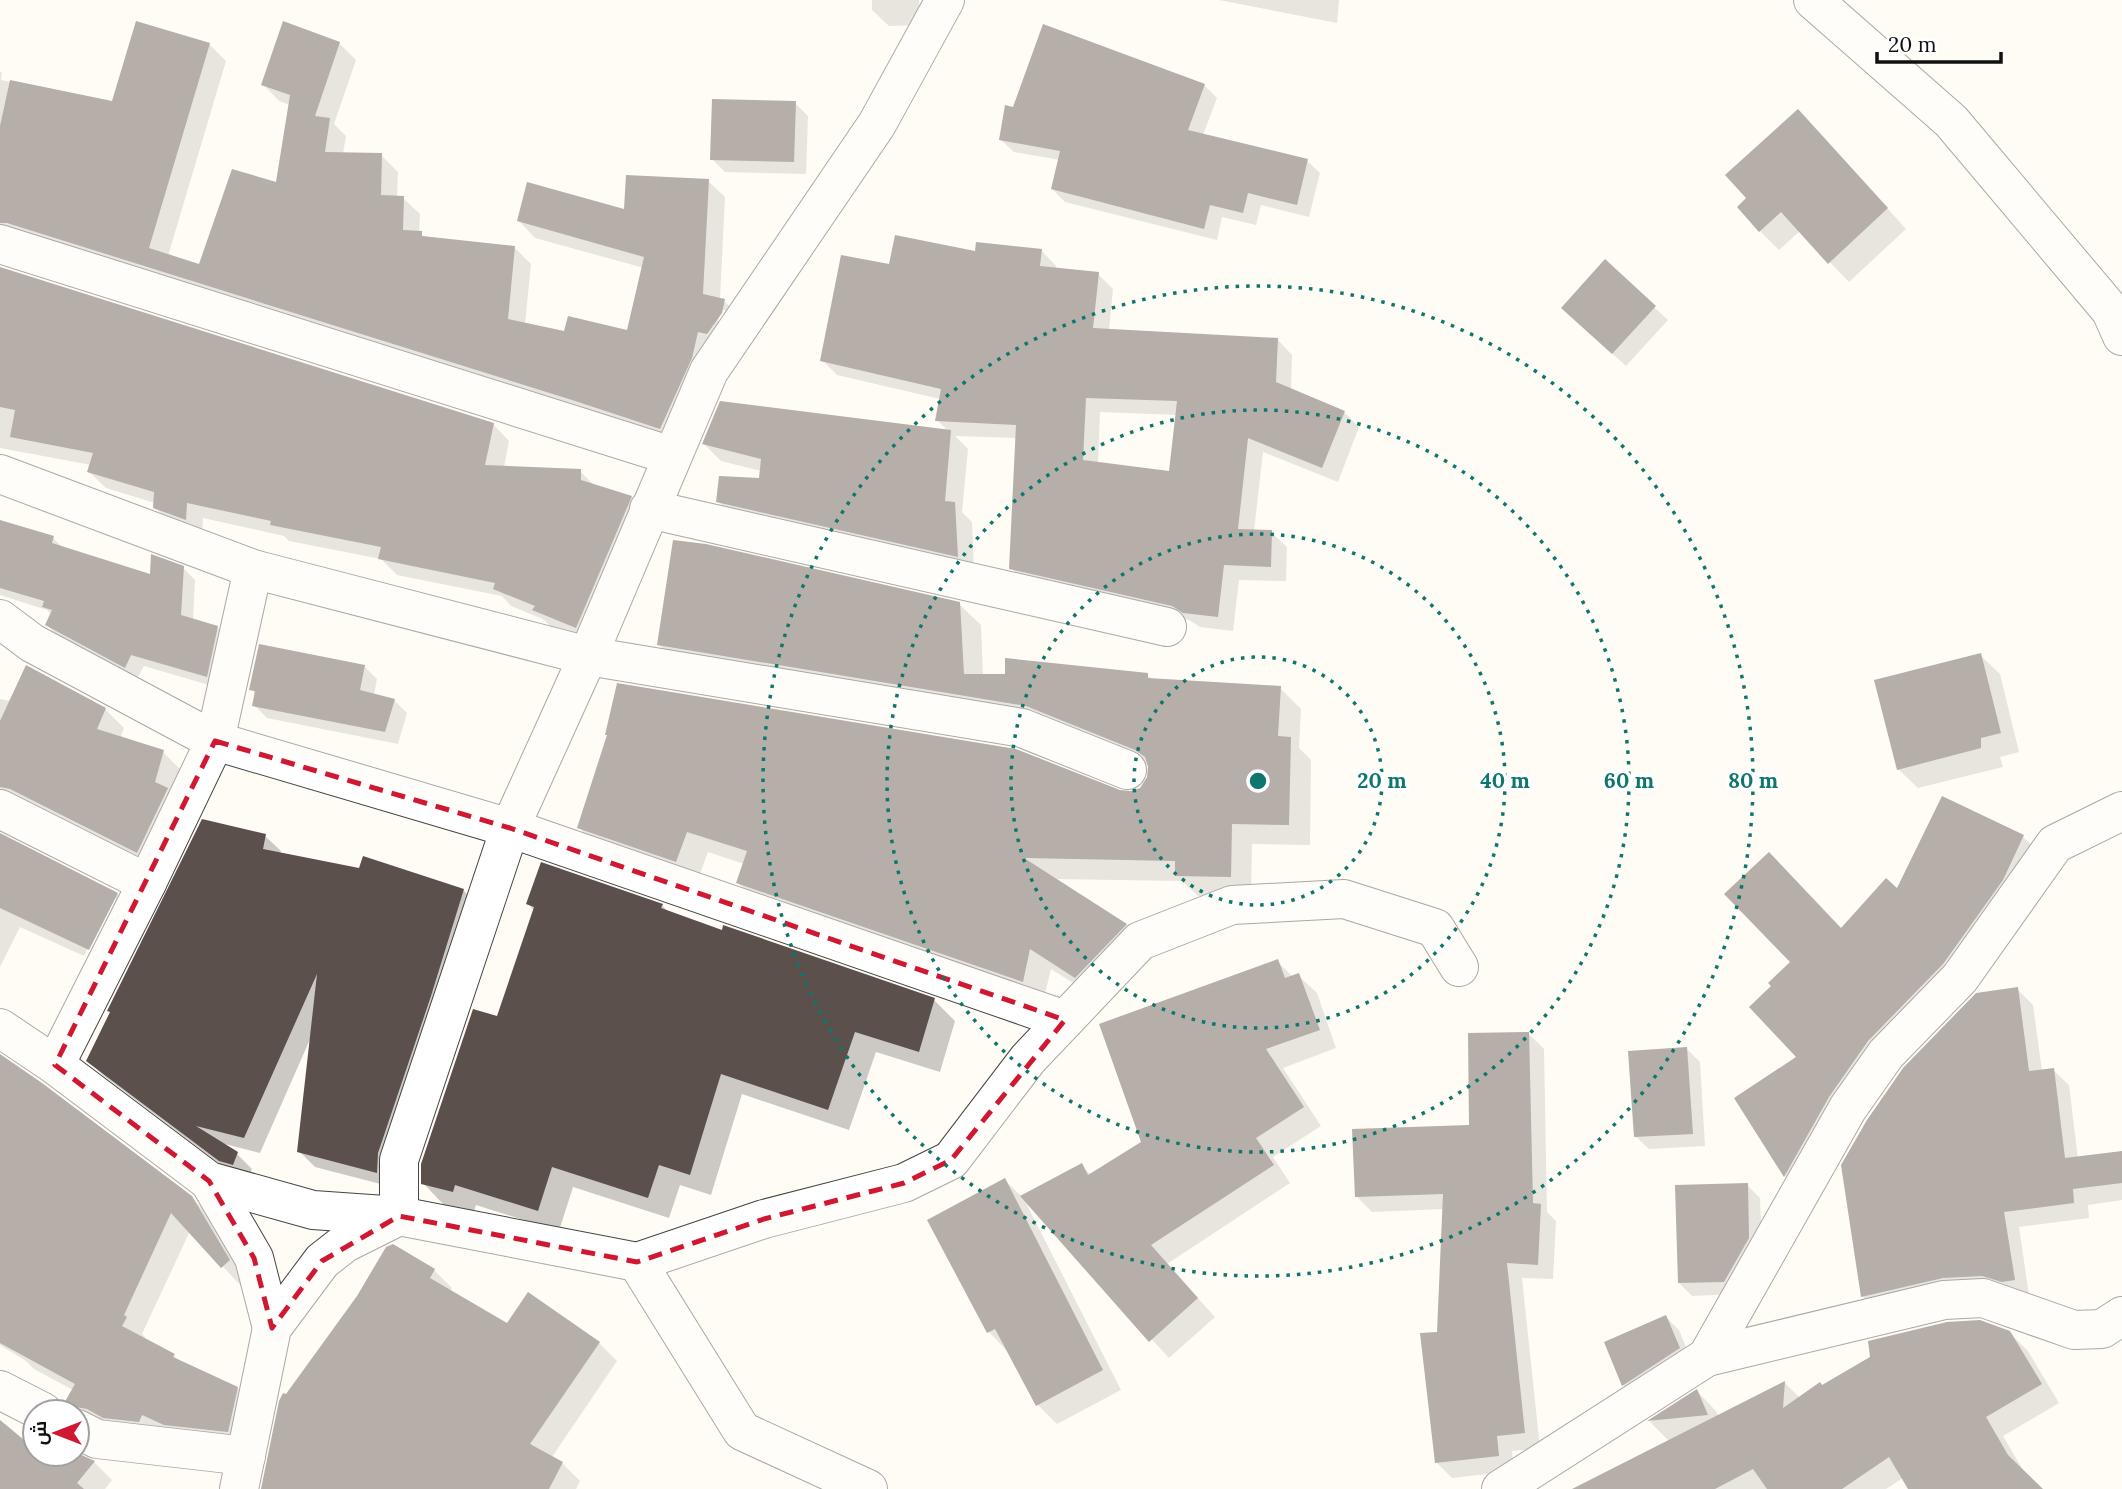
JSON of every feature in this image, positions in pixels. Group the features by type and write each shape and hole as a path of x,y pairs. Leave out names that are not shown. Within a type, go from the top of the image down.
{"street":[{"path":"399,1216 399,1160 510,828 588,656 709,371 877,124 946,0"},
{"path":"1813,0 1951,121 2111,311 2122,336"},
{"path":"0,244 672,456"},
{"path":"0,474 253,569 588,656 1022,728 1127,770"},
{"path":"649,509 1167,628"},
{"path":"55,1065 215,741 253,569"},
{"path":"0,620 32,643 215,741 510,828 1065,1020"},
{"path":"0,809 147,883"},
{"path":"1707,1357 1848,1108 1886,1055 1960,978 2055,844 2122,811"},
{"path":"0,1028 55,1065 209,1181 313,1210 399,1216 638,1262 764,1219 904,1183 951,1160 1028,1059 1140,941 1232,905 1343,898 1436,928 1459,967"},
{"path":"209,1181 254,1258 272,1328"},
{"path":"91,1436 242,1473 272,1328 322,1261 345,1243 399,1216"},
{"path":"638,1262 742,1431 868,1489"},
{"path":"1501,1489 1707,1357 1944,1300 1983,1298 2074,1330 2102,1329 2122,1316"},
{"path":"0,1390 21,1401"}],"highlighted area":[{"path":"215,741 510,828 1065,1020 951,1160 904,1183 764,1219 637,1262 399,1216 322,1261 272,1328 254,1258 209,1181 55,1065"}],"building":[{"path":"136,21 210,43 149,248 199,264 232,169 276,182 290,95 261,85 283,21 340,42 315,116 330,118 325,152 382,153 381,195 404,196 403,230 422,231 422,236 515,246 508,319 564,331 568,316 627,330 644,257 517,221 527,182 624,209 626,175 709,179 703,294 725,299 722,313 707,334 698,332 692,358 660,429 0,223 0,126 10,80 112,101"},
{"path":"1043,24 1205,84 1188,130 1308,159 1297,205 1248,193 1243,213 1210,205 1204,229 1051,189 1060,151 999,140 1005,105 1013,107"},
{"path":"712,99 796,101 794,162 710,160"},
{"path":"1798,109 1888,208 1828,264 1781,212 1759,232 1737,207 1746,198 1725,175"},
{"path":"895,235 975,251 976,242 1042,249 1040,266 1099,272 1093,328 1278,338 1276,382 1345,411 1322,468 1248,438 1238,529 1272,530 1271,567 1224,565 1218,617 1183,613 1172,606 1009,569 1016,425 935,421 941,389 820,361 841,255 889,264","holes":["1086,398 1177,401 1169,471 1083,460"]},
{"path":"1605,259 1656,306 1612,354 1561,308"},
{"path":"0,267 494,423 485,465 581,469 581,480 632,496 576,628 532,610 535,606 493,589 495,583 378,559 381,547 270,525 271,521 187,503 186,520 153,508 154,492 87,472 93,453 10,437 15,410 0,407"},
{"path":"720,401 951,430 945,501 955,502 958,557 716,502 719,476 759,478 761,459 702,444"},
{"path":"0,520 54,536 52,543 150,574 151,554 184,566 181,615 218,626 207,677 131,655 125,668 45,625 52,610 42,607 44,601 0,588"},
{"path":"673,540 706,544 960,602 964,674 1005,674 1005,658 1148,673 1148,678 1281,686 1278,736 1291,737 1289,825 1232,824 1231,877 1175,876 1175,861 1024,858 1127,924 1075,978 1030,949 1023,982 736,883 747,851 687,832 676,862 577,828 607,735 617,683 1016,749 1120,790 1140,788 1147,777 1145,757 1135,750 1026,706 657,645"},
{"path":"259,644 365,665 360,690 395,699 385,732 252,706 255,691 249,690"},
{"path":"1981,653 2001,733 1981,738 1981,748 1897,770 1874,680"},
{"path":"26,665 106,708 97,729 164,750 155,782 168,788 137,853 10,789 0,787 0,721"},
{"path":"1942,796 2024,835 2003,880 1943,964 1868,1041 1829,1097 1784,1177 1734,1098 1796,1057 1749,1007 1771,986 1768,983 1790,962 1724,894 1769,852 1841,928 1886,878 1897,888"},
{"path":"202,819 266,834 263,849 359,868 363,856 464,889 378,1153 377,1173 297,1152 317,974 244,1138 196,1126 238,1152 233,1165 219,1161 86,1061 110,1012 107,1011"},
{"path":"0,833 118,893 89,950 0,908"},
{"path":"541,862 663,904 661,908 722,930 723,925 935,998 919,1052 855,1032 828,1110 721,1074 690,1175 659,1165 648,1198 552,1167 538,1211 455,1185 453,1192 421,1184 421,1164 473,1009 497,1016 534,907 526,904"},
{"path":"1278,959 1285,978 1299,973 1320,1030 1266,1049 1304,1107 1256,1138 1274,1165 1151,1245 1198,1298 1149,1342 1020,1196 1082,1163 1088,1175 1141,1142 1099,1024"},
{"path":"2018,987 2029,1071 2054,1068 2065,1158 2122,1151 2122,1183 2073,1189 2074,1203 2004,1212 2015,1280 2002,1282 1982,1276 1943,1278 1861,1297 1841,1165 1867,1120 1903,1068 1976,993"},
{"path":"1529,1032 1533,1203 1541,1204 1538,1265 1507,1263 1525,1433 1497,1436 1499,1456 1435,1463 1420,1333 1437,1332 1443,1194 1355,1197 1352,1129 1469,1125 1468,1033"},
{"path":"1687,1047 1693,1134 1634,1137 1628,1051"},
{"path":"0,1054 192,1196 230,1260 221,1268 171,1213 124,1315 127,1317 122,1326 175,1354 173,1357 238,1387 228,1432 164,1425 142,1415 139,1422 103,1418 91,1411 91,1398 67,1398 75,1384 0,1343"},
{"path":"1005,1178 1103,1370 1036,1406 995,1329 987,1333 927,1220"},
{"path":"1748,1183 1749,1238 1724,1282 1678,1283 1675,1185"},
{"path":"393,1244 435,1269 430,1278 507,1323 528,1292 600,1342 530,1444 563,1462 549,1489 261,1489 279,1401 283,1393 286,1394 357,1296 386,1247"},
{"path":"1666,1315 1680,1348 1622,1386 1604,1342"},
{"path":"1980,1320 2010,1331 2042,1384 1986,1417 2008,1455 2043,1489 1908,1489 1889,1457 1842,1489 1767,1489 1753,1469 1715,1489 1572,1489 1785,1381 1783,1408 1820,1382 1822,1385 1870,1357 1868,1341 1947,1322"},
{"path":"1697,1389 1708,1415 1647,1421"},
{"path":"0,1420 21,1437 21,1468 89,1468 77,1483 84,1489 0,1489"}]}
